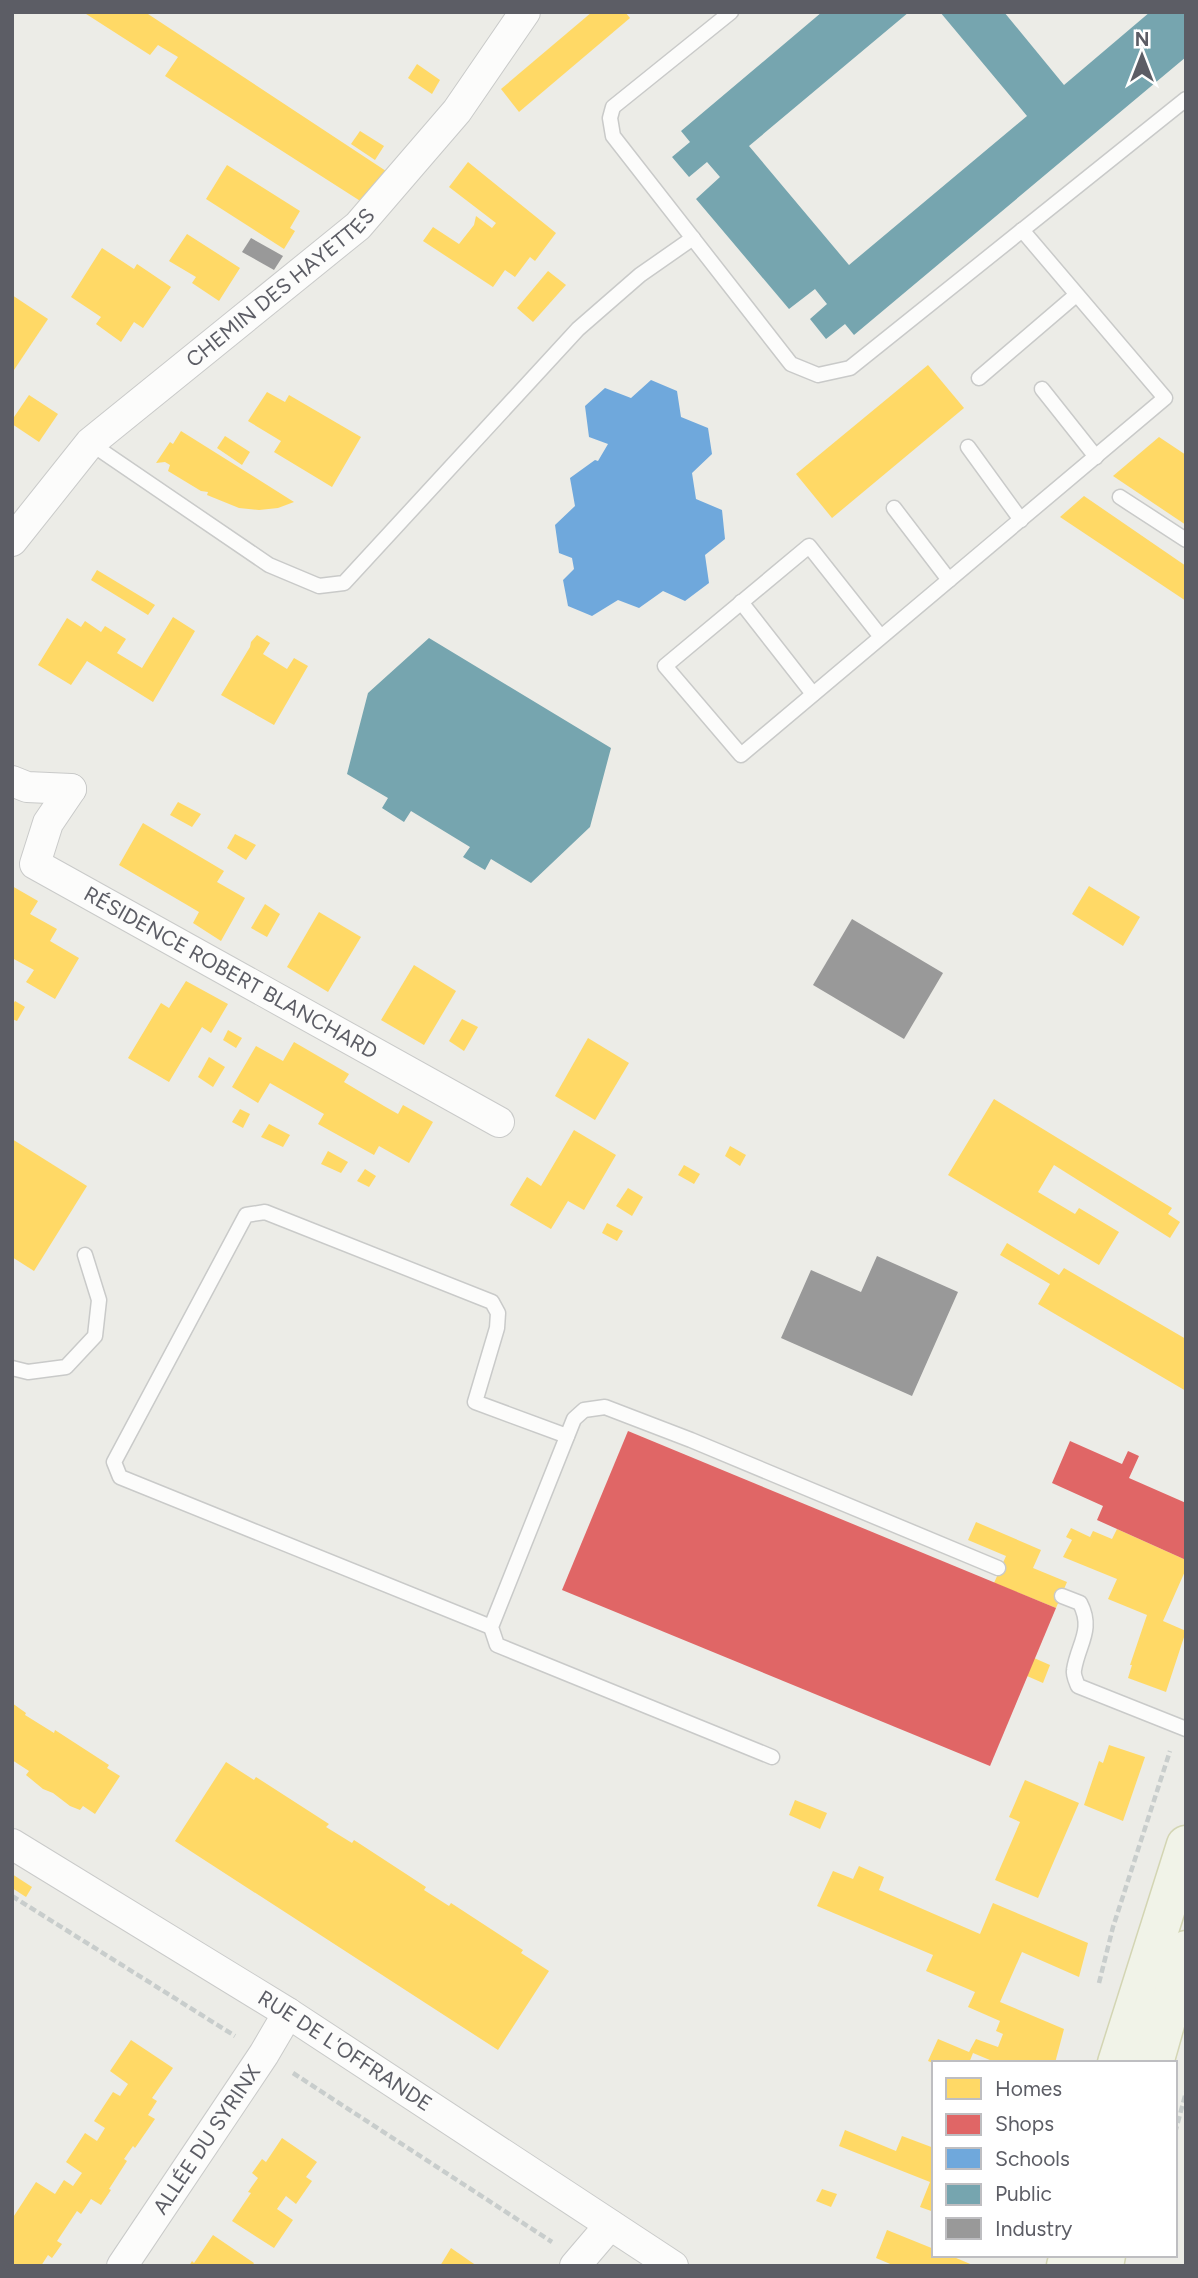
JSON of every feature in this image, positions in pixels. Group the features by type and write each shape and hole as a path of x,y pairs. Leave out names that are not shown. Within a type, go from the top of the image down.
{"main road":[{"path":"1118,2061 1186,1845"},
{"path":"1155,2061 1186,1950"}],"street":[{"name":"CHEMIN DES HAYETTES","path":"12,541 90,443 358,226 457,111 524,12"},
{"name":"RÉSIDENCE ROBERT BLANCHARD","path":"12,780 27,787 72,789 48,823 35,864 499,1122"},
{"name":"RUE DE L'OFFRANDE","path":"12,1844 288,2013 673,2266"},
{"name":"ALLÉE DU SYRINX","path":"122,2266 288,2013"},
{"path":"577,2263 610,2225"}],"lane":[{"path":"731,12 613,107 610,118 613,136 791,364 818,375 850,368 1186,99"},
{"path":"881,637 809,546 665,666 741,755 1165,398 1022,230"},
{"path":"90,443 269,565 319,586 344,583 579,329 640,275 693,238"},
{"path":"979,378 1076,295"},
{"path":"1042,389 1096,457"},
{"path":"968,447 1021,520"},
{"path":"1120,497 1186,540"},
{"path":"894,508 949,580"},
{"path":"741,603 813,694"},
{"path":"491,1627 120,1477 114,1462 246,1215 265,1212 492,1302 498,1313 497,1328 475,1402 567,1437"},
{"path":"12,1368 28,1372 66,1367 95,1336 99,1300 85,1255"},
{"path":"772,1757 497,1645 491,1627 574,1419 584,1410 605,1407 998,1568"},
{"path":"1062,1596 1080,1603 1085,1611 1087,1632 1073,1672 1078,1686 1182,1727"}],"path":[{"path":"1096,1995 1113,1927 1182,1727"},
{"path":"12,1896 264,2053 577,2263"},
{"path":"1177,2126 1186,2092"}],"building: Homes":[{"path":"83,12 145,12 386,171 365,204 165,76 178,57 158,45 150,55"},
{"path":"592,12 625,12 630,18 519,112 501,89"},
{"path":"417,64 440,80 432,94 408,78"},
{"path":"360,131 384,146 375,160 351,144"},
{"path":"468,162 556,233 535,261 530,257 515,277 505,270 493,287 423,241 433,227 459,244 474,225 476,216 492,228 496,223 449,187"},
{"path":"227,165 300,211 290,228 295,231 284,249 206,199"},
{"path":"187,234 240,268 219,301 192,283 196,277 169,261"},
{"path":"102,248 134,269 137,264 171,287 143,328 134,322 121,342 96,324 101,317 71,297"},
{"path":"548,271 566,285 533,322 517,308"},
{"path":"12,295 48,319 12,373"},
{"path":"928,365 964,408 832,518 796,474"},
{"path":"267,392 285,402 289,395 361,437 332,487 274,452 281,441 248,421"},
{"path":"29,395 58,414 39,442 12,424"},
{"path":"181,431 294,502 278,508 239,508 207,495 208,492 201,491 168,471 170,465 165,462 156,463"},
{"path":"225,436 250,452 242,465 217,448"},
{"path":"1159,437 1186,455 1186,525 1113,476"},
{"path":"1084,496 1186,566 1186,601 1060,517"},
{"path":"97,570 155,605 148,615 91,580"},
{"path":"173,617 195,631 153,702 87,661 71,685 38,665 67,618 81,627 85,621 101,632 105,626 126,639 117,653 142,668"},
{"path":"257,635 270,643 263,654 287,669 294,658 308,666 274,725 221,695"},
{"path":"178,802 201,814 192,827 170,815"},
{"path":"143,823 224,871 217,882 245,898 221,941 193,923 199,912 119,865"},
{"path":"235,834 256,845 246,860 227,848"},
{"path":"12,886 38,901 30,914 57,929 50,941 79,958 55,999 26,982 34,970 12,958"},
{"path":"1089,886 1140,917 1123,946 1072,914"},
{"path":"265,904 280,914 267,937 251,928"},
{"path":"319,912 361,937 328,992 287,967"},
{"path":"414,965 456,991 424,1045 381,1020"},
{"path":"186,981 228,1004 211,1033 202,1027 169,1082 128,1058 161,1003 169,1008"},
{"path":"15,1001 25,1007 17,1021 12,1019 12,1006"},
{"path":"462,1019 478,1027 464,1051 449,1041"},
{"path":"228,1030 242,1038 236,1048 223,1040"},
{"path":"588,1038 629,1063 595,1120 555,1096"},
{"path":"294,1042 349,1074 344,1082 384,1106 398,1114 403,1105 433,1122 409,1163 379,1146 374,1155 318,1124 324,1114 270,1083 258,1103 232,1087 256,1046 283,1061"},
{"path":"209,1057 225,1067 213,1087 198,1077"},
{"path":"994,1099 1172,1208 1168,1214 1180,1222 1170,1238 1054,1165 1038,1192 1075,1214 1079,1208 1119,1232 1099,1265 948,1175"},
{"path":"240,1109 250,1114 243,1128 232,1122"},
{"path":"269,1124 290,1135 283,1147 261,1137"},
{"path":"574,1130 616,1155 584,1210 568,1201 551,1229 510,1205 527,1177 541,1186"},
{"path":"12,1139 87,1186 34,1271 12,1257"},
{"path":"730,1146 746,1155 740,1166 725,1156"},
{"path":"328,1151 348,1162 341,1173 321,1164"},
{"path":"684,1165 700,1174 694,1184 678,1175"},
{"path":"365,1169 376,1176 369,1187 357,1181"},
{"path":"628,1188 643,1197 632,1216 616,1206"},
{"path":"607,1223 623,1231 617,1241 602,1233"},
{"path":"1007,1243 1059,1275 1064,1268 1186,1339 1186,1391 1038,1304 1050,1284 1000,1255"},
{"path":"976,1522 1041,1550 1033,1568 1067,1582 1056,1608 994,1583 1006,1556 968,1540"},
{"path":"1071,1528 1090,1537 1093,1531 1112,1539 1117,1529 1186,1560 1186,1569 1163,1621 1186,1631 1166,1692 1128,1678 1147,1615 1108,1599 1117,1579 1063,1557 1072,1540 1066,1537"},
{"path":"1034,1658 1050,1665 1043,1683 1027,1676"},
{"path":"12,1703 26,1713 25,1715 54,1733 55,1730 109,1765 107,1768 120,1776 95,1814 83,1806 80,1810 70,1806 43,1789 26,1775 29,1771 12,1760"},
{"path":"1109,1745 1145,1757 1123,1821 1084,1805 1099,1761 1103,1763"},
{"path":"226,1762 254,1780 256,1777 329,1824 326,1827 352,1843 354,1840 426,1887 424,1890 449,1906 451,1903 523,1950 521,1953 549,1971 498,2050 175,1841"},
{"path":"1025,1780 1079,1803 1038,1898 995,1880 1020,1822 1009,1817"},
{"path":"795,1800 827,1813 820,1829 789,1815"},
{"path":"859,1866 884,1877 879,1890 980,1934 993,1903 1088,1943 1079,1977 1022,1952 1000,2002 1064,2029 1056,2061 992,2061 973,2053 970,2061 928,2061 938,2039 969,2052 976,2039 998,2047 1003,2034 996,2031 1000,2021 968,2007 975,1992 926,1971 933,1955 817,1906 833,1871 853,1879"},
{"path":"12,1874 32,1887 26,1897 12,1888"},
{"path":"131,2040 173,2068 152,2098 157,2101 148,2115 155,2119 124,2159 127,2161 101,2205 91,2199 81,2214 77,2211 57,2241 62,2244 52,2258 48,2255 41,2266 12,2266 12,2219 36,2182 55,2194 64,2180 73,2186 82,2173 66,2162 85,2133 97,2141 105,2128 94,2121 113,2092 120,2096 128,2084 110,2071"},
{"path":"845,2130 896,2151 902,2136 932,2147 932,2211 920,2207 930,2182 839,2146"},
{"path":"282,2138 317,2162 306,2177 312,2181 296,2204 286,2196 277,2209 293,2220 274,2248 232,2221 258,2178 252,2173 262,2159 266,2162"},
{"path":"822,2189 837,2194 831,2207 816,2201"},
{"path":"887,2230 932,2248 932,2257 954,2257 975,2266 895,2266 876,2258"},
{"path":"213,2235 254,2263 252,2266 189,2266 192,2261 194,2263"},
{"path":"451,2248 477,2266 440,2266"}],"building: Shops":[{"path":"628,1431 1056,1608 990,1766 562,1590"},
{"path":"1070,1441 1122,1464 1128,1451 1139,1456 1129,1478 1186,1503 1186,1560 1097,1520 1103,1506 1052,1483"}],"building: Schools":[{"path":"651,380 677,391 681,417 708,428 712,454 692,473 696,499 722,510 725,539 705,555 709,583 685,601 663,591 639,608 618,600 592,616 568,606 563,580 574,569 572,558 559,553 555,525 575,506 570,478 595,460 598,461 608,444 589,437 585,406 605,388 631,398"}],"building: Public":[{"path":"822,12 909,12 749,146 849,265 1027,116 940,12 1004,12 1064,85 1150,12 1186,12 1186,57 854,335 845,324 826,339 810,319 827,304 815,289 789,309 696,199 720,177 707,162 689,177 672,157 690,142 681,131"},
{"path":"429,638 611,748 590,827 531,883 491,859 485,870 463,857 470,847 411,811 404,822 382,808 388,798 347,774 368,693"}],"building: Industry":[{"path":"251,238 283,256 274,270 242,252"},
{"path":"852,919 943,973 904,1039 813,985"},
{"path":"877,1256 958,1292 912,1396 781,1338 811,1270 861,1292"}]}
